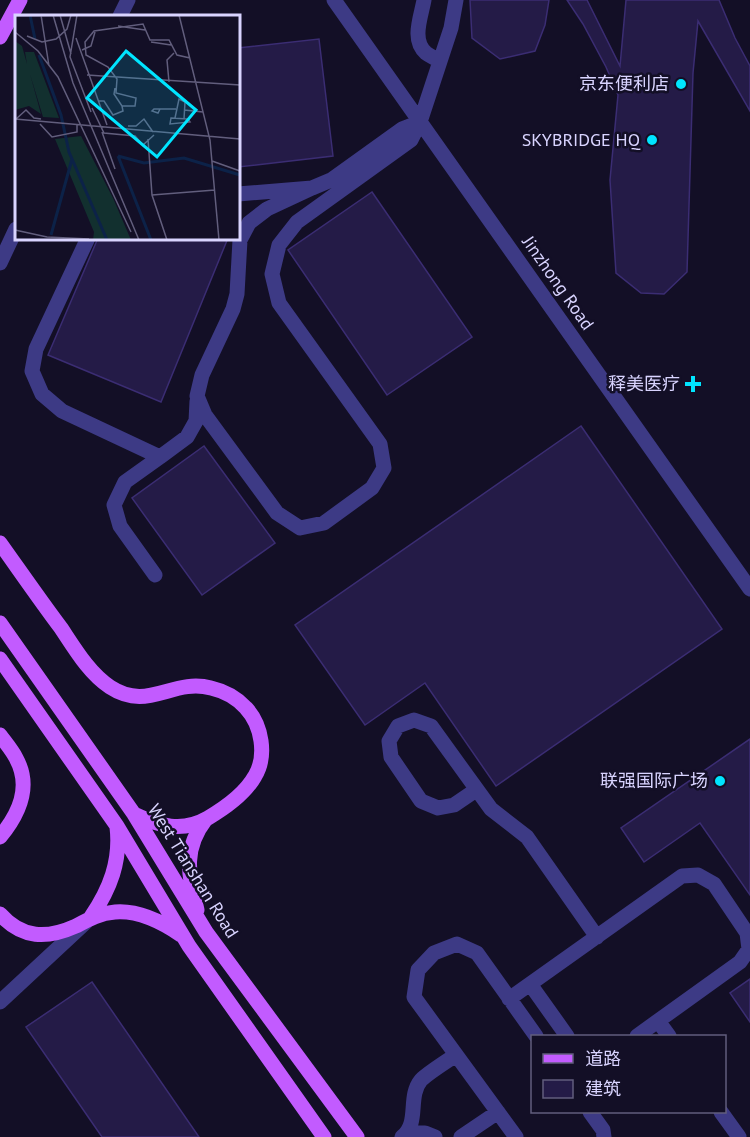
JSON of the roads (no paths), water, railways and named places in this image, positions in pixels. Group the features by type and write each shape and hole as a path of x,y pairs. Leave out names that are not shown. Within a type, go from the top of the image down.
{"main road":[{"path":"0,37 20,0"},
{"path":"0,543 89,668 108,686 135,697 149,696 182,686 199,686 217,690 241,703 248,709 256,723 262,752 259,769 254,779 227,805 206,819 194,837 189,856 190,878 200,922"},
{"name":"West Tianshan Road","path":"0,623 134,814 200,922 357,1137"},
{"path":"0,659 117,826 183,936 324,1137"},
{"path":"0,735 16,758 24,783 17,812 0,837"},
{"path":"134,814 154,823 171,826 187,825 206,819"},
{"path":"92,917 105,896 113,876 118,850 117,826"},
{"path":"0,914 18,929 36,935 57,933 92,917 116,912 139,914 183,936"}],"street":[{"path":"120,15 128,0"},
{"name":"Jinzhong Road","path":"334,0 750,589"},
{"path":"424,0 417,33 419,44 426,52 439,60"},
{"path":"197,396 205,415 277,513 300,528 324,524 372,488 384,468 380,444 279,303 272,274 279,245 297,222 411,140 420,122 451,28 456,0"},
{"path":"155,575 120,526 114,505 125,482 186,437 196,421 197,396 202,375 233,309 237,294 240,240 249,223 267,209 331,180 402,129 420,122"},
{"path":"240,194 312,188"},
{"path":"0,263 15,231"},
{"path":"87,240 36,349 32,371 42,394 62,411 160,457"},
{"path":"476,790 454,805 438,808 421,801 391,757 389,741 398,726 414,720 431,726 491,809 527,837 597,937"},
{"path":"509,999 682,876 698,875 714,884 747,933 749,949 740,962 638,1035"},
{"path":"0,1002 92,917"},
{"path":"516,1137 414,997 418,970 434,953 457,944 477,953 535,1035"},
{"path":"530,984 566,1035"},
{"path":"658,1021 668,1035"},
{"path":"404,1135 413,1117 413,1095 422,1080 456,1054"},
{"path":"461,1137 498,1112"},
{"path":"591,1113 603,1130 604,1137"},
{"path":"722,1113 739,1137"},
{"path":"404,1135 425,1133 435,1137"}],"place":[{"name":"京东便利店","path":"681,84"},
{"name":"SKYBRIDGE HQ","path":"652,140"},
{"name":"释美医疗","path":"693,384"},
{"name":"联强国际广场","path":"720,781"}]}
